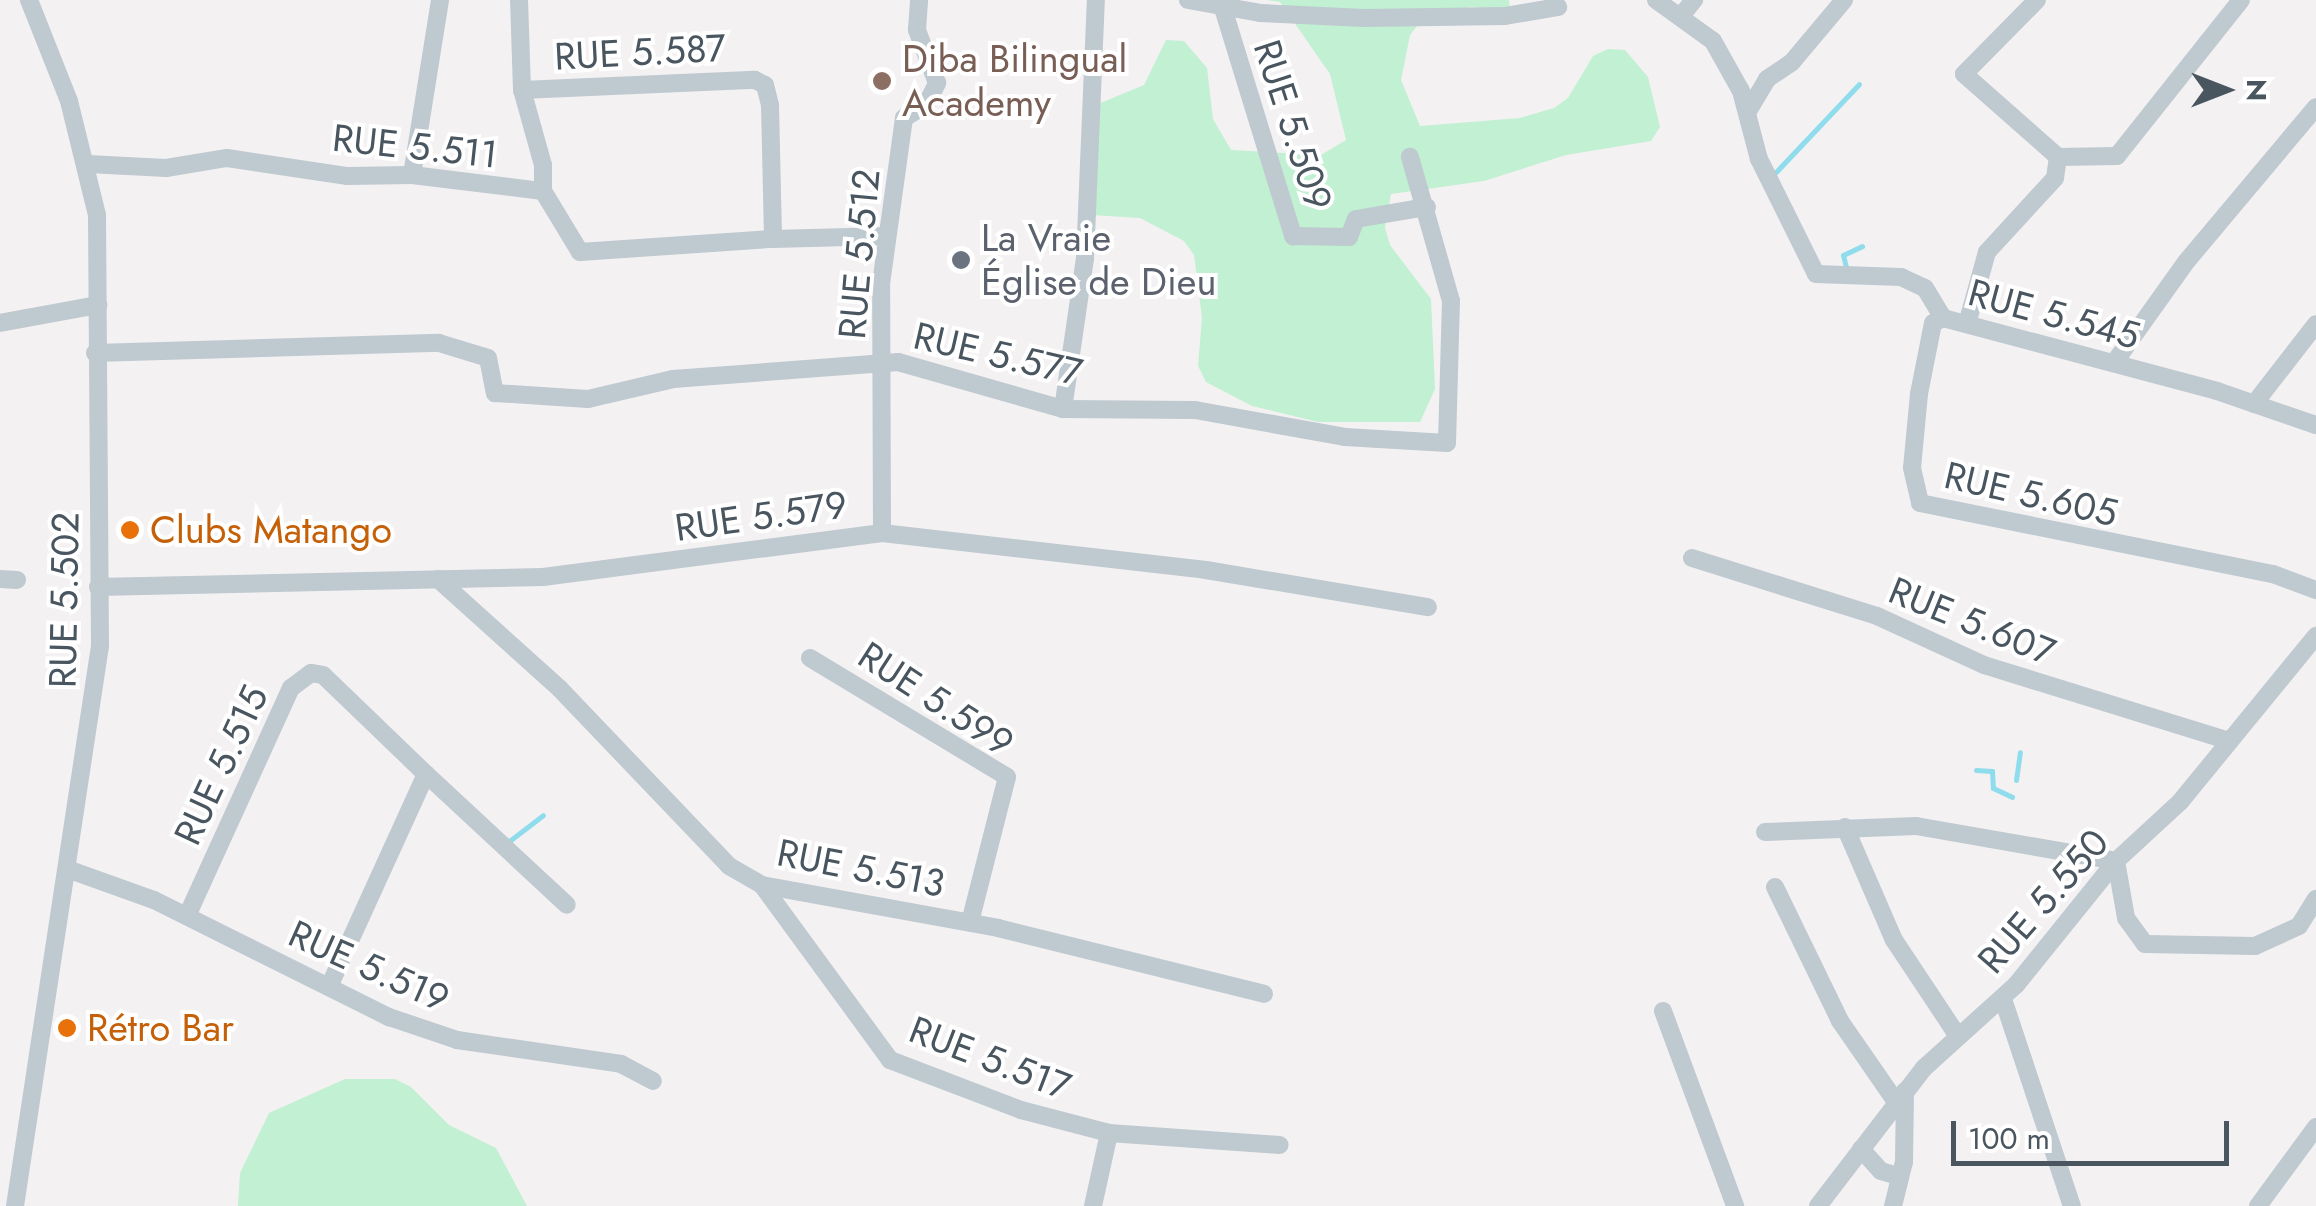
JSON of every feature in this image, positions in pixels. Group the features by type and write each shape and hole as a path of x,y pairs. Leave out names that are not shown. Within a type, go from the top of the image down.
{"street":[{"name":"RUE 5.502","path":"15,1206 94,709 98,587 97,215 88,164 28,0"},
{"path":"412,175 440,0"},
{"name":"RUE 5.511","path":"88,164 152,168 227,158 348,176 412,175 543,191 543,165 522,90 519,0"},
{"name":"RUE 5.512","path":"882,533 882,364 888,236 904,118 926,105 937,83 917,30 919,0"},
{"path":"1064,409 1085,260 1096,0"},
{"path":"1188,0 1223,8 1364,18 1505,16 1558,7"},
{"name":"RUE 5.545","path":"1656,0 1712,41 1748,111 1759,160 1816,274 1901,277 1925,288 1943,318 2114,363 2316,425"},
{"path":"1681,16 1694,0"},
{"path":"1748,111 1767,79 1792,62 1844,0"},
{"path":"2037,0 1964,74 2058,157 2117,156 2241,0"},
{"name":"RUE 5.509","path":"1223,8 1293,236 1349,237 1356,219 1428,207"},
{"name":"RUE 5.587","path":"522,90 755,80 765,85 770,105 773,239"},
{"path":"2114,363 2186,262 2316,107"},
{"name":"RUE 5.577","path":"95,352 440,343 488,358 494,394 588,399 674,379 882,364 924,366 1064,409 1195,410 1344,438 1447,443 1451,301 1428,207 1410,157"},
{"path":"1967,324 1986,252 2054,178 2058,157"},
{"path":"543,191 580,252 888,236"},
{"path":"0,322 98,304"},
{"name":"RUE 5.605","path":"1943,318 1933,324 1919,394 1912,468 1920,503 2272,574 2316,590"},
{"path":"2254,404 2316,324"},
{"name":"RUE 5.579","path":"98,587 543,577 882,533 1206,570 1428,606"},
{"name":"RUE 5.607","path":"1692,558 1877,616 2016,676 2230,741"},
{"name":"RUE 5.513","path":"438,579 560,689 729,866 762,885 970,922 1264,994"},
{"name":"RUE 5.550","path":"1818,1206 1900,1096 1957,1035 2004,999 2116,861 2180,802 2316,636"},
{"name":"RUE 5.599","path":"810,658 1008,777 970,922"},
{"name":"RUE 5.515","path":"186,916 298,680 322,675 426,774"},
{"path":"330,984 426,774 567,905"},
{"path":"1765,832 1916,826 2116,861 2126,918 2145,944 2197,950 2255,946 2299,926 2316,899"},
{"path":"1846,828 1894,940 1957,1035"},
{"name":"RUE 5.519","path":"70,870 186,916 330,984 389,1018 457,1040 621,1064 653,1082"},
{"name":"RUE 5.517","path":"762,885 890,1060 1021,1110 1110,1133 1280,1145"},
{"path":"1775,887 1840,1022 1900,1096 1904,1162 1896,1176 1893,1206"},
{"path":"2004,999 2072,1206"},
{"path":"1663,1011 1735,1206"},
{"path":"2258,1206 2316,1127"},
{"path":"1093,1206 1110,1133"},
{"path":"1861,1149 1880,1172 1896,1176"}],"green space":[{"path":"1267,0 1509,0 1510,10 1470,7 1421,21 1410,35 1401,80 1420,126 1520,118 1554,108 1568,98 1593,56 1608,49 1625,50 1648,77 1660,127 1651,141 1566,155 1484,181 1391,194 1385,228 1390,245 1431,299 1435,389 1420,422 1318,422 1252,406 1206,382 1198,366 1202,318 1194,255 1184,241 1140,218 1091,215 1098,104 1144,85 1166,40 1184,41 1207,68 1213,119 1231,150 1321,155 1346,140 1330,74 1280,2"},
{"path":"345,1079 395,1079 411,1087 449,1125 496,1148 527,1206 238,1206 240,1173 269,1113"}],"waterway":[{"path":"1773,175 1859,84"},
{"path":"1846,267 1843,255 1862,246"},
{"path":"2016,780 2020,752"},
{"path":"1976,770 1992,771 1993,788 2012,797"},
{"path":"508,842 543,815"}],"place":[{"name":"Diba Bilingual Academy","path":"882,81"},
{"name":"La Vraie Église de Dieu","path":"961,260"},
{"name":"Clubs Matango","path":"130,530"},
{"name":"Rétro Bar","path":"67,1028"}]}
